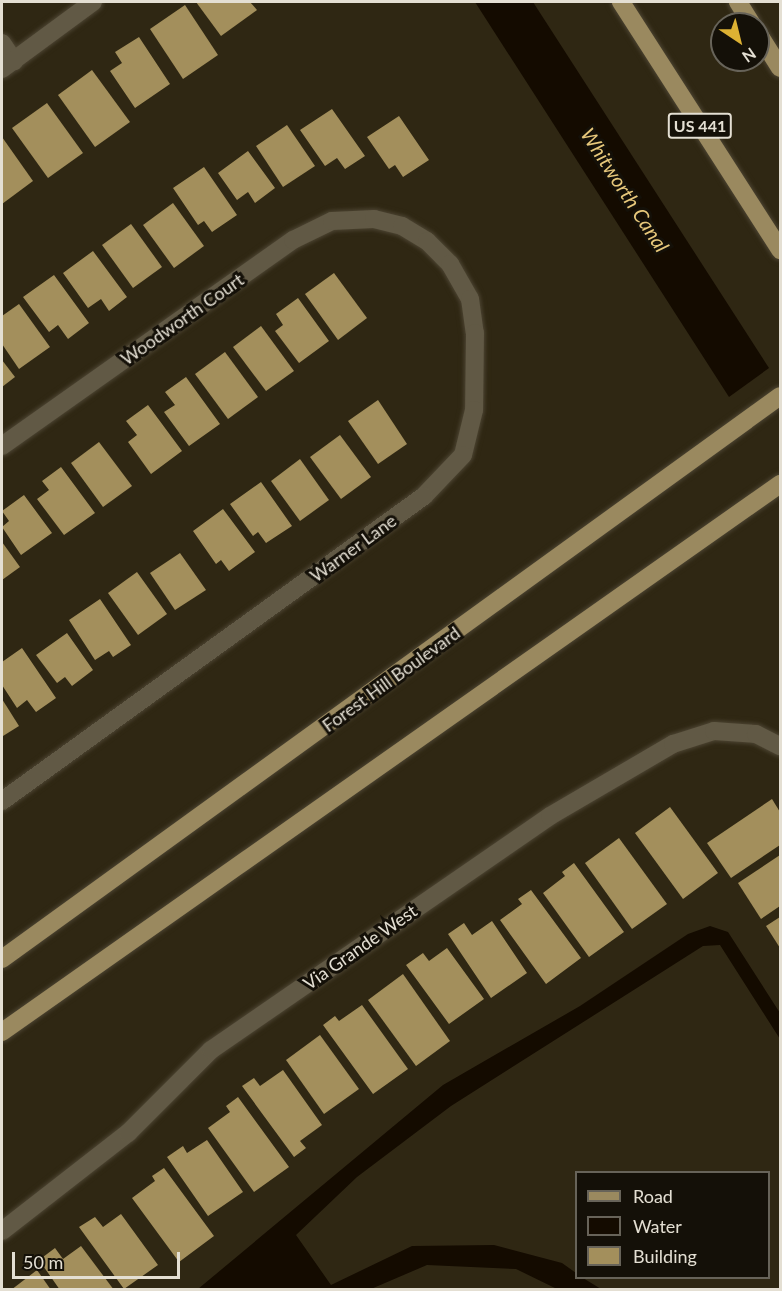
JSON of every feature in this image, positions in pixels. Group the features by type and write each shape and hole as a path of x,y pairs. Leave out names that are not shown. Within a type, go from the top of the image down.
{"main road":[{"name":"US 441","path":"621,2 780,250"},
{"path":"770,52 780,68"},
{"name":"Forest Hill Boulevard","path":"2,959 780,396"},
{"path":"2,1032 780,484"}],"street":[{"path":"2,43 8,65 93,2"},
{"name":"Woodworth Court","path":"2,446 293,240 333,222 374,219"},
{"name":"Warner Lane","path":"2,801 424,496 463,455 474,410 475,333 470,299 450,264 426,241 402,226 374,219"},
{"name":"Via Grande West","path":"2,1231 128,1134 211,1050 550,816 673,744 714,731 756,734 780,746"}],"water":[{"name":"Whitworth Canal","path":"475,2 533,2 769,368 729,397"},
{"path":"710,926 728,932 780,1013 780,1039 720,945 703,946 451,1106 357,1177 296,1235 331,1285 412,1246 494,1245 562,1263 575,1272 575,1279 585,1279 601,1289 557,1289 516,1269 427,1265 371,1289 198,1289 443,1085 580,1006 688,934"}],"building":[{"path":"196,2 250,2 257,10 221,36"},
{"path":"185,5 218,55 183,79 150,29"},
{"path":"139,37 170,84 135,108 110,71 122,63 115,52"},
{"path":"92,70 130,122 95,147 58,95"},
{"path":"47,103 83,153 48,178 12,128"},
{"path":"332,109 365,156 345,169 337,158 325,166 300,130"},
{"path":"399,116 429,160 403,177 395,165 389,169 367,137"},
{"path":"287,125 315,166 283,187 256,146"},
{"path":"2,137 33,181 2,204"},
{"path":"248,151 275,188 255,203 248,192 237,200 218,173"},
{"path":"204,167 237,215 212,232 204,221 198,225 173,188"},
{"path":"173,203 204,246 174,268 143,225"},
{"path":"131,224 162,267 133,288 102,245"},
{"path":"93,251 127,297 109,311 101,299 88,308 63,273"},
{"path":"334,273 367,318 338,340 305,294"},
{"path":"54,275 89,323 68,339 58,325 49,332 23,297"},
{"path":"298,298 329,341 299,363 275,331 283,325 276,314"},
{"path":"19,304 50,347 19,369 2,344 2,316"},
{"path":"261,326 294,371 266,391 233,347"},
{"path":"225,352 258,397 228,419 195,374"},
{"path":"2,360 15,377 2,387"},
{"path":"186,377 220,424 189,446 164,412 175,405 165,392"},
{"path":"378,400 407,444 378,464 348,421"},
{"path":"148,405 182,451 151,474 128,442 137,435 126,421"},
{"path":"340,435 371,477 341,499 310,457"},
{"path":"99,442 132,486 103,507 71,463"},
{"path":"300,459 329,500 300,521 271,481"},
{"path":"61,467 95,513 64,535 37,499 49,490 42,481"},
{"path":"261,482 292,526 266,543 258,532 253,536 230,504"},
{"path":"24,495 52,533 21,555 2,527 9,521 2,511"},
{"path":"223,509 255,552 229,571 221,560 216,564 193,531"},
{"path":"2,542 20,567 2,580"},
{"path":"180,553 206,590 175,610 150,573"},
{"path":"137,572 167,614 138,635 108,593"},
{"path":"100,599 131,645 113,657 109,651 95,660 69,620"},
{"path":"67,633 93,670 72,686 65,677 57,683 36,655"},
{"path":"22,648 56,698 36,712 27,700 17,708 2,685 2,662"},
{"path":"2,699 19,726 3,736 2,734"},
{"path":"772,799 780,812 780,845 731,878 707,843"},
{"path":"670,807 718,873 683,899 635,833"},
{"path":"619,838 667,904 632,929 585,863"},
{"path":"780,855 780,906 761,919 738,883"},
{"path":"574,863 624,932 589,957 543,893 565,876 562,872"},
{"path":"531,890 581,958 546,984 500,920 522,904 518,899"},
{"path":"780,917 780,948 766,926"},
{"path":"492,921 527,973 491,998 448,934 464,923 472,935"},
{"path":"447,948 484,999 449,1024 406,965 423,953 429,961"},
{"path":"403,974 450,1041 416,1066 368,1000"},
{"path":"362,1005 408,1069 373,1094 323,1025 335,1016 339,1021"},
{"path":"320,1035 359,1089 324,1114 286,1060"},
{"path":"283,1070 322,1125 300,1141 306,1148 294,1157 242,1086 254,1078 260,1086"},
{"path":"238,1097 289,1167 254,1192 208,1128 230,1112 226,1106"},
{"path":"207,1140 243,1192 208,1216 167,1157 183,1146 187,1153"},
{"path":"164,1168 214,1236 179,1262 132,1198 155,1181 152,1176"},
{"path":"121,1214 158,1265 124,1289 79,1227 95,1217 103,1227"},
{"path":"81,1246 114,1290 60,1290 39,1260 55,1248 63,1259"},
{"path":"37,1270 51,1290 11,1290"}]}
